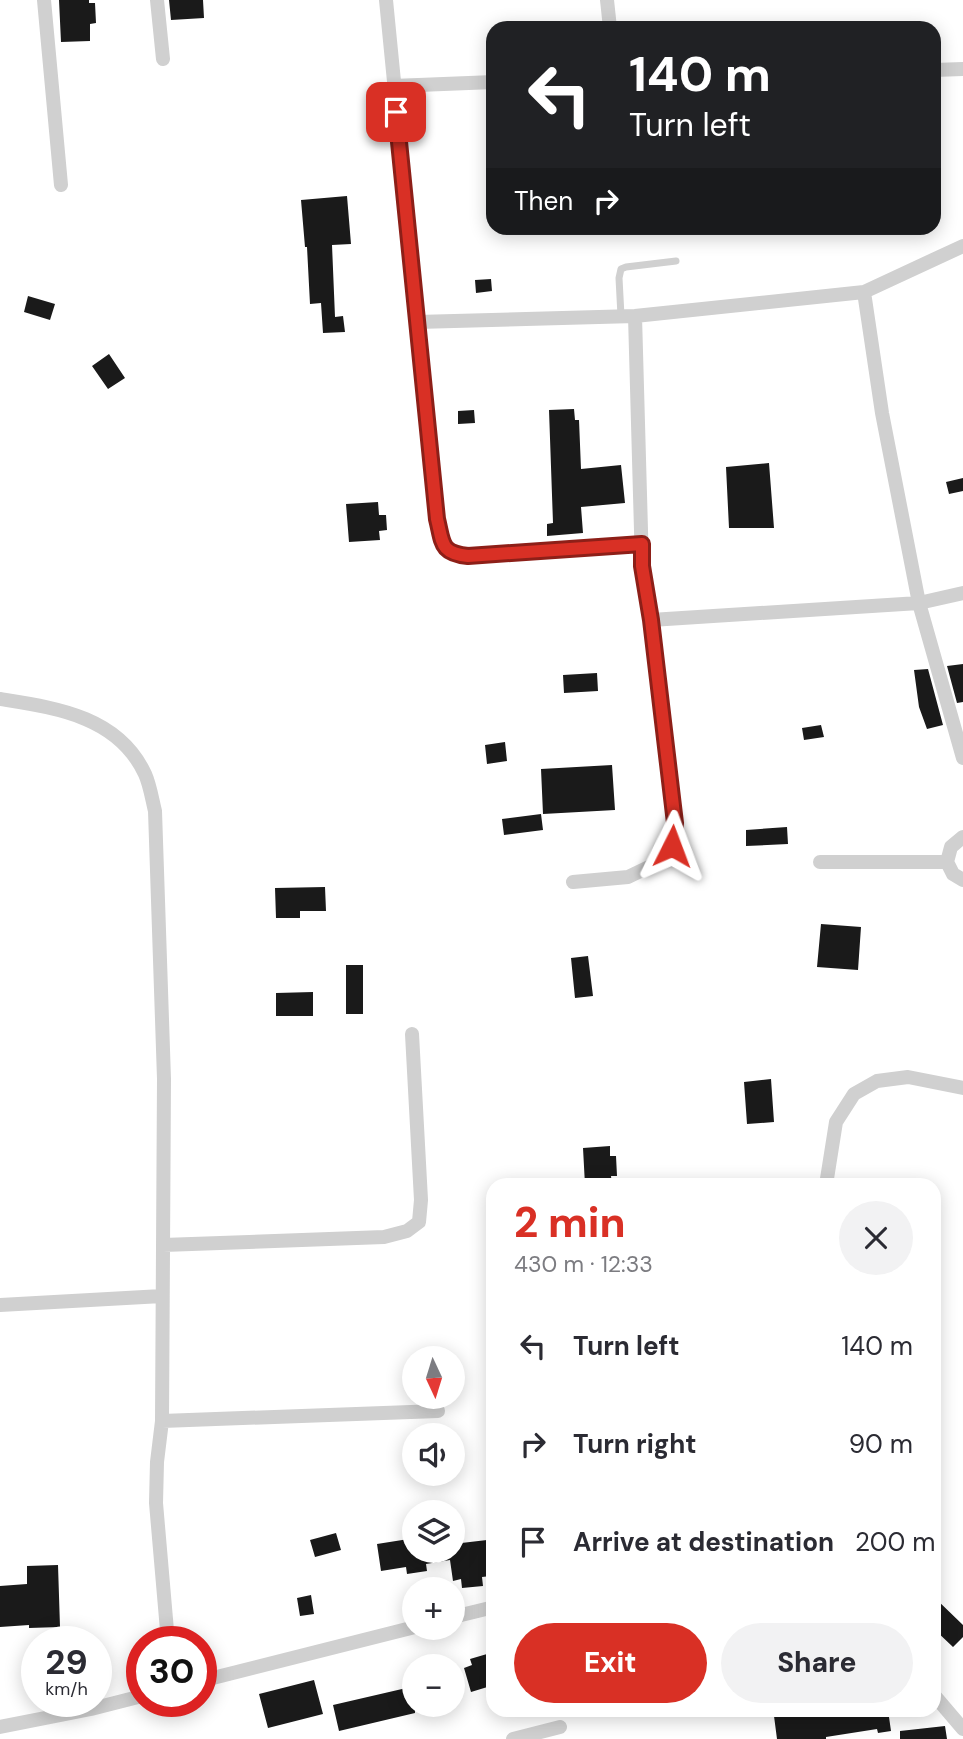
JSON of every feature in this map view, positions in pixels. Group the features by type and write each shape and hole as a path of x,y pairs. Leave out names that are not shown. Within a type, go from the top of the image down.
{"street":[{"path":"44,0 61,185"},
{"path":"158,0 163,59"},
{"path":"386,0 437,519 445,548 452,554 468,556 642,544"},
{"path":"607,0 609,21"},
{"path":"941,70 963,69"},
{"path":"393,86 486,82"},
{"path":"417,322 628,316 864,292 963,246"},
{"path":"864,292 882,413 919,603 963,758"},
{"path":"573,882 628,877 653,865 672,846 675,823 642,566 628,316"},
{"path":"651,620 919,603 963,593"},
{"path":"0,699 58,708 93,720 124,743 145,774 155,811 164,1079 162,1421 156,1503 167,1626"},
{"path":"963,837 951,846 947,862 953,874 963,880"},
{"path":"820,862 947,862"},
{"path":"163,1245 384,1237 407,1231 419,1222 421,1200 412,1034"},
{"path":"827,1178 836,1122 855,1094 877,1081 908,1077 963,1088"},
{"path":"0,1305 162,1296"},
{"path":"162,1421 438,1411"},
{"path":"465,1614 486,1609"},
{"path":"217,1677 402,1630"},
{"path":"0,1727 126,1700"},
{"path":"941,1703 963,1729"},
{"path":"513,1739 560,1727"}],"lane":[{"path":"628,316 619,278 621,269 676,261"}],"building":[{"path":"59,0 89,0 89,3 95,3 96,23 90,24 90,41 61,42"},
{"path":"169,0 203,0 204,18 171,20"},
{"path":"347,196 351,244 332,245 335,317 343,316 345,332 323,333 321,303 310,304 301,200"},
{"path":"491,279 492,291 476,293 475,280"},
{"path":"28,296 55,304 50,320 24,312"},
{"path":"109,354 125,378 108,389 92,366"},
{"path":"574,409 575,420 579,420 581,469 621,465 625,503 581,507 583,533 547,536 547,524 553,523 549,410"},
{"path":"474,410 475,423 458,424 458,411"},
{"path":"769,463 774,528 729,528 726,467"},
{"path":"963,478 963,491 949,494 946,482"},
{"path":"378,502 379,515 386,515 387,530 379,531 380,540 349,542 346,504"},
{"path":"963,664 963,702 957,703 947,666"},
{"path":"928,669 943,725 927,729 919,707 914,670"},
{"path":"597,673 598,691 564,693 563,675"},
{"path":"821,725 824,737 804,740 802,728"},
{"path":"505,742 507,761 487,764 485,745"},
{"path":"612,765 615,810 543,814 541,769"},
{"path":"541,814 543,830 504,835 502,819"},
{"path":"787,827 788,844 746,846 746,830"},
{"path":"325,887 326,911 300,911 300,918 276,918 275,888"},
{"path":"821,924 861,927 858,970 817,967"},
{"path":"588,956 593,996 575,998 571,958"},
{"path":"346,965 363,965 363,1014 346,1014"},
{"path":"313,992 313,1016 276,1016 276,993"},
{"path":"771,1079 774,1122 747,1124 744,1082"},
{"path":"610,1146 610,1156 616,1156 617,1176 585,1178 583,1148"},
{"path":"336,1533 341,1550 315,1557 310,1540"},
{"path":"402,1540 402,1563 432,1563 426,1564 427,1571 407,1574 406,1567 381,1571 377,1544"},
{"path":"486,1540 486,1577 482,1577 483,1586 465,1588 465,1577 452,1577 450,1563 465,1563 465,1543"},
{"path":"58,1565 60,1626 0,1627 0,1586 27,1584 27,1566"},
{"path":"311,1595 314,1614 300,1616 297,1598"},
{"path":"941,1604 963,1625 963,1637 953,1647 941,1636"},
{"path":"486,1654 486,1687 471,1692 465,1668 472,1665 470,1659"},
{"path":"314,1680 323,1714 268,1728 259,1694"},
{"path":"402,1689 402,1716 339,1731 333,1705"},
{"path":"774,1717 889,1717 891,1731 878,1733 877,1729 826,1739 777,1739"},
{"path":"945,1726 947,1739 900,1739 900,1731"}],"route":[{"path":"396,112 437,519 445,548 452,554 468,556 642,544 642,566 675,823 672,846"}]}
